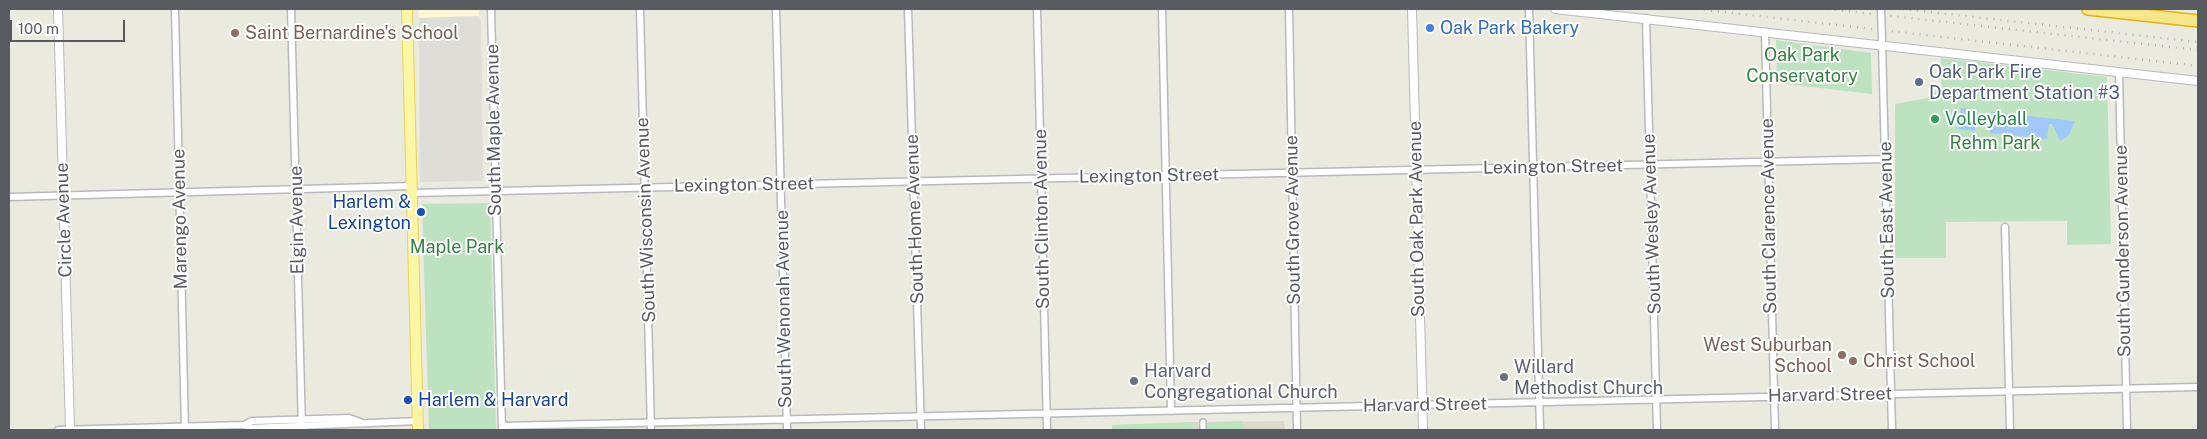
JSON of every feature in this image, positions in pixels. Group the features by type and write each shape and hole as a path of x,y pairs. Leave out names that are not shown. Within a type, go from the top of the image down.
{"highway":[{"path":"2088,9 2198,21"}],"main road":[{"path":"407,9 418,426"}],"street":[{"name":"Circle Avenue","path":"58,9 70,430"},
{"name":"Marengo Avenue","path":"175,9 185,429"},
{"name":"Elgin Avenue","path":"291,9 302,425"},
{"name":"South Maple Avenue","path":"491,9 502,428"},
{"name":"South Wisconsin Avenue","path":"640,9 652,430"},
{"name":"South Wenonah Avenue","path":"776,9 787,430"},
{"name":"South Home Avenue","path":"908,9 921,430"},
{"name":"South Clinton Avenue","path":"1037,9 1047,430"},
{"path":"1162,9 1164,176 1171,412"},
{"name":"South Grove Avenue","path":"1289,9 1297,430"},
{"name":"South Oak Park Avenue","path":"1412,9 1423,430"},
{"path":"1529,9 1540,430"},
{"path":"1555,9 1882,43 2198,82"},
{"name":"South East Avenue","path":"1881,9 1892,430"},
{"name":"South Wesley Avenue","path":"1646,18 1658,430"},
{"name":"South Clarence Avenue","path":"1765,32 1775,430"},
{"name":"South Gunderson Avenue","path":"2119,72 2127,430"},
{"name":"Lexington Street","path":"9,197 296,189 495,191 1885,159"},
{"path":"2005,227 2010,430"},
{"name":"Harvard Street","path":"502,428 2198,387"},
{"path":"58,430 185,429 244,426 251,428 302,425 349,418 360,422 418,426"},
{"path":"1203,422 1203,430"}],"shaded area":[{"path":"418,9 479,9 479,16 419,18"},
{"path":"479,16 481,22 483,181 420,182 419,18"},
{"path":"1284,421 1285,430 1194,430 1193,422"}],"green space":[{"name":"Oak Park Conservatory","path":"1776,40 1871,53 1872,94 1777,83"},
{"name":"Rehm Park","path":"1941,58 2107,77 2111,244 2067,245 2067,221 1946,222 1946,258 1895,258 1895,104 1928,98 1941,85"},
{"name":"Maple Park","path":"490,203 496,430 429,430 422,204"},
{"path":"1243,421 1243,430 1208,430 1207,423"},
{"path":"1193,422 1194,430 1112,430 1112,425"}],"water":[{"path":"1961,108 1977,110 1975,131 1958,129"},
{"path":"1992,112 2075,121 2069,135 2060,141 2052,124 2049,124 2047,139 1990,133"}],"railway":[{"path":"1697,9 2198,66"},
{"path":"1828,9 2198,50"},
{"path":"1903,9 2198,42"}],"place":[{"name":"Oak Park Bakery","path":"1430,28"},
{"name":"Saint Bernardine's School","path":"235,33"},
{"name":"Oak Park Fire Department Station #3","path":"1919,82"},
{"name":"Volleyball","path":"1935,119"},
{"name":"Harlem & Lexington","path":"421,212"},
{"name":"West Suburban School","path":"1842,355"},
{"name":"Christ School","path":"1853,361"},
{"name":"Willard Methodist Church","path":"1504,377"},
{"name":"Harvard Congregational Church","path":"1134,381"},
{"name":"Harlem & Harvard","path":"408,400"}]}
